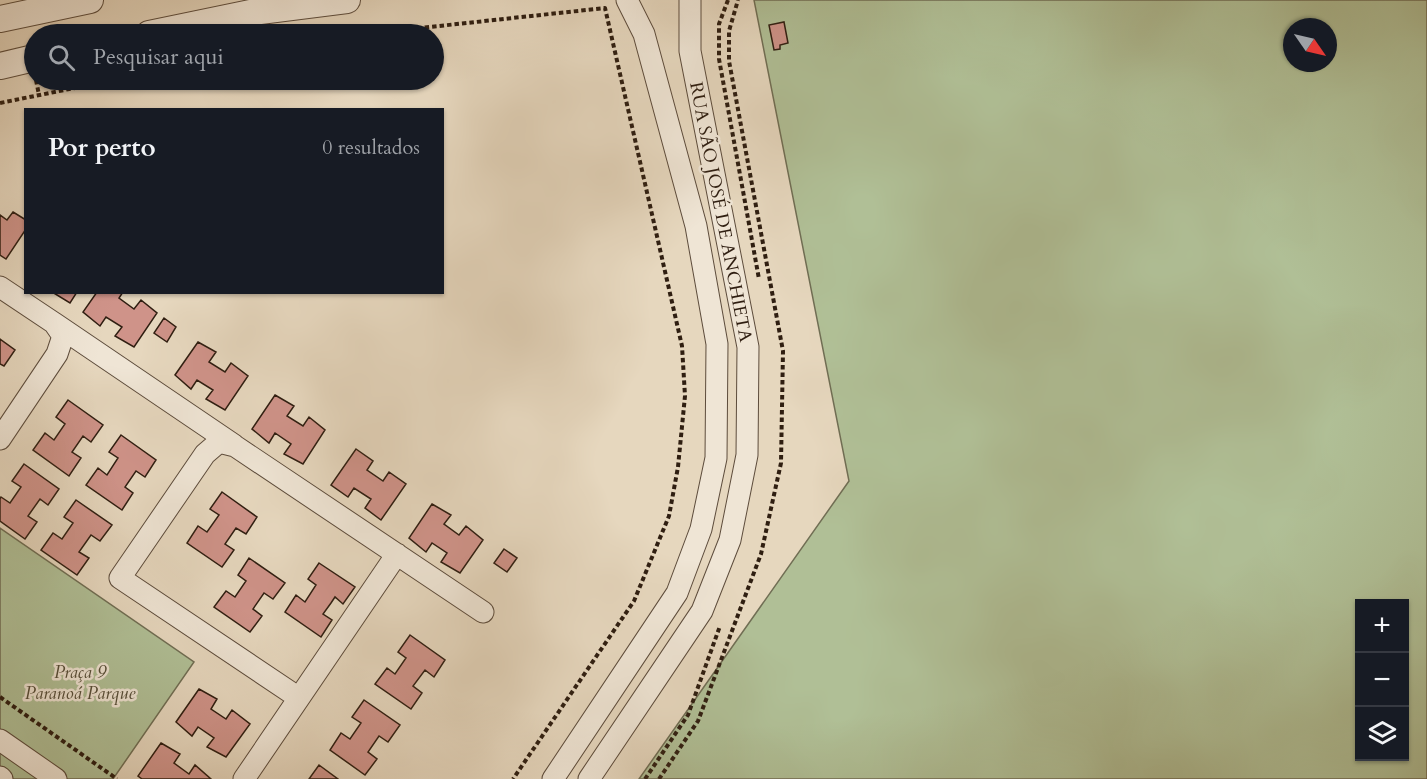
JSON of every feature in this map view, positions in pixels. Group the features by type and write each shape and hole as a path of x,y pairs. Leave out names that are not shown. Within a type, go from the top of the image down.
{"street":[{"path":"0,19 90,0"},
{"path":"197,24 260,11 347,0"},
{"name":"RUA SÃO JOSÉ DE ANCHIETA","path":"553,779 677,593 701,529 716,458 717,344 696,226 644,34 627,0"},
{"name":"RUA SÃO JOSÉ DE ANCHIETA","path":"589,779 702,611 730,540 747,455 748,347 690,51 690,0"},
{"path":"0,66 24,60"},
{"path":"0,287 483,612"},
{"path":"0,440 62,345 63,336 54,323"},
{"path":"235,446 219,442 204,454 120,578 299,698"},
{"path":"244,779 397,554"},
{"path":"0,740 56,779"}],"path":[{"path":"444,25 605,8 682,346 685,396 678,467 669,516 634,601 513,779"},
{"path":"38,90 39,95"},
{"path":"0,104 64,90"},
{"path":"0,697 117,779"}],"green space":[{"path":"754,0 1427,0 1427,779 639,779 849,481"},
{"name":"Praça 9 Paranoá Parque","path":"0,528 194,662 113,779 0,779"}],"building":[{"path":"784,22 788,43 774,50 769,25"},
{"path":"13,212 24,219 24,232 6,259 0,255 0,215 7,220"},
{"path":"55,294 76,294 70,303"},
{"path":"96,294 122,294 119,298 134,309 141,300 157,313 134,347 115,336 122,327 106,317 100,326 83,312"},
{"path":"164,318 176,327 167,342 154,333"},
{"path":"0,339 15,350 4,366 0,364"},
{"path":"198,342 216,352 209,362 225,372 231,363 248,376 225,410 206,399 213,390 197,380 191,389 175,375"},
{"path":"275,395 294,406 287,416 303,426 309,417 325,430 303,464 284,454 291,444 275,433 269,443 252,429"},
{"path":"68,400 103,425 91,442 83,436 72,452 81,458 69,476 33,450 45,433 54,440 65,424 56,417"},
{"path":"121,435 156,460 145,477 136,471 125,487 133,493 122,510 86,485 98,468 107,475 118,458 109,452"},
{"path":"356,449 373,461 367,470 383,481 389,472 406,484 381,520 365,508 371,499 354,488 348,497 331,485"},
{"path":"24,464 59,489 48,505 40,499 28,516 37,522 25,539 0,521 0,499 1,497 10,503 21,487 12,481"},
{"path":"222,492 257,517 246,534 236,528 225,544 234,550 222,567 187,543 198,526 207,532 219,515 210,509"},
{"path":"76,500 112,525 100,541 91,535 79,552 89,558 77,575 41,550 53,533 62,539 73,523 64,517"},
{"path":"432,504 451,515 444,524 459,535 466,526 483,540 460,573 441,562 447,553 432,543 426,552 409,538"},
{"path":"504,549 517,558 507,572 494,563"},
{"path":"249,558 285,583 273,599 264,593 253,609 262,616 250,632 214,607 226,591 235,597 246,581 238,575"},
{"path":"319,563 355,587 343,604 335,597 323,614 332,620 321,637 285,612 296,595 305,602 316,585 308,579"},
{"path":"410,635 445,660 434,677 425,670 413,686 422,693 411,709 375,684 387,668 395,674 406,658 398,652"},
{"path":"199,689 217,699 211,709 226,719 232,710 250,724 226,757 207,747 214,738 198,727 192,736 176,722"},
{"path":"364,700 400,725 388,742 379,736 368,752 377,759 365,775 330,750 341,733 350,739 361,723 352,717"},
{"path":"161,743 180,754 174,763 189,774 195,765 211,779 142,779 138,776"},
{"path":"319,765 338,779 309,779"}]}
